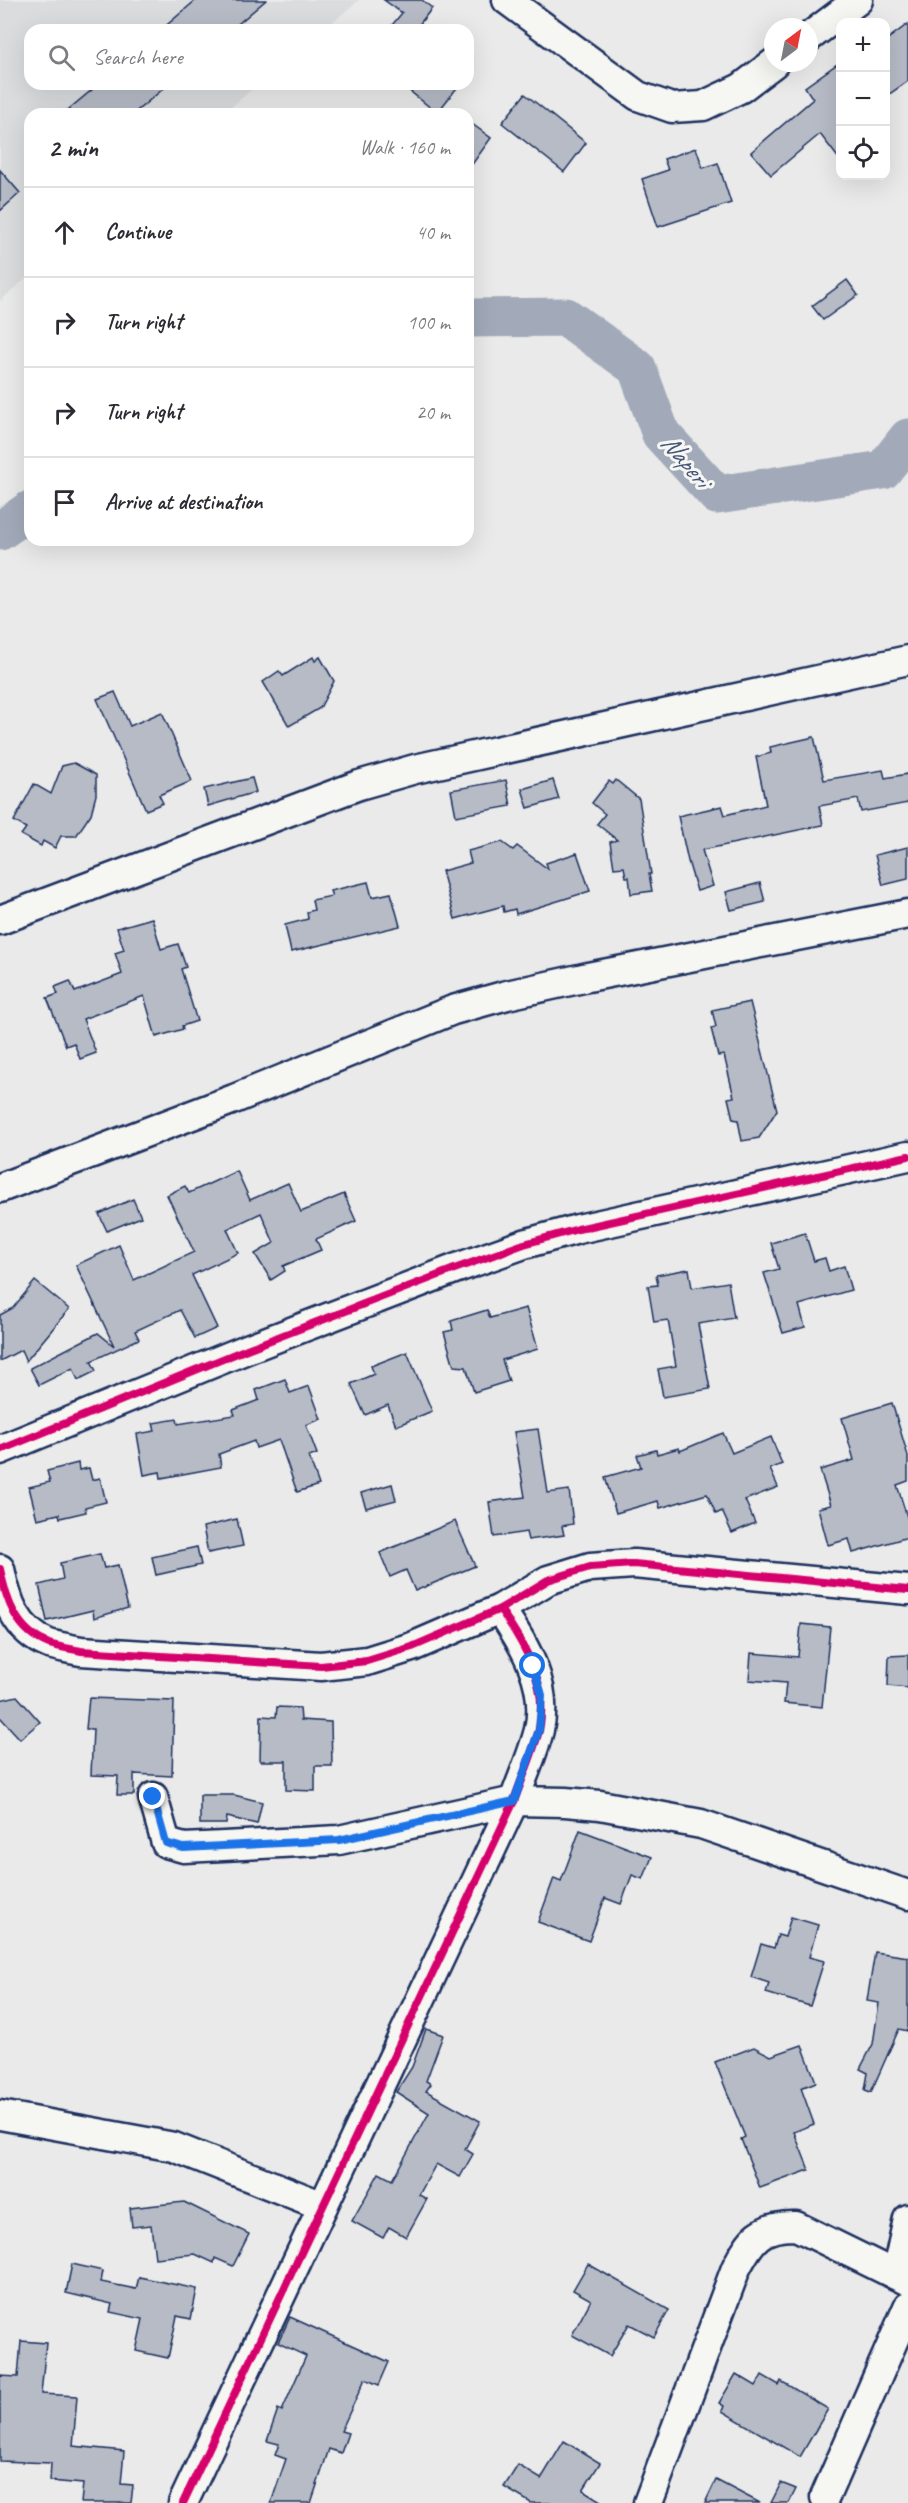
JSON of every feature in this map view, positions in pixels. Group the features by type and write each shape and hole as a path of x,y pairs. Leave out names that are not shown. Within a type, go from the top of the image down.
{"street":[{"path":"507,0 632,92 672,108 703,106 741,88 764,71"},
{"path":"818,30 858,0"},
{"path":"0,920 359,785 415,769 908,660"},
{"path":"0,1188 223,1103 453,1010 507,995 577,980 908,914"},
{"path":"0,1450 247,1349 524,1244 578,1229 908,1156"},
{"path":"0,1569 6,1600 22,1625 48,1643 81,1651 321,1666 367,1661 412,1647 500,1609 548,1580 590,1567 634,1564 908,1590"},
{"path":"183,2503 514,1801 539,1730 542,1695 533,1666 517,1634 500,1609"},
{"path":"153,1797 166,1843 183,1848 339,1840 514,1801 600,1805 701,1824 908,1895"},
{"path":"0,2115 174,2147 323,2206"},
{"path":"648,2503 736,2268 747,2246 761,2233 777,2226 796,2226 902,2278 908,2219"},
{"path":"825,2497 908,2307"}],"shaded area":[{"path":"0,0 359,0 330,24 24,24 24,90 251,90 230,108 24,108 24,280 0,301"}],"building":[{"path":"196,0 266,0 238,24 168,24"},
{"path":"384,0 422,0 432,8 420,24 393,24 402,13"},
{"path":"908,24 908,81 890,94 890,72 890,37"},
{"path":"836,65 836,155 820,134 771,175 751,152 813,99 805,87"},
{"path":"92,90 162,90 140,108 70,108"},
{"path":"408,90 455,90 441,108 431,108"},
{"path":"525,94 586,143 564,172 502,123"},
{"path":"474,125 491,138 474,162"},
{"path":"696,148 703,168 718,163 731,203 658,227 642,179 668,170 664,159"},
{"path":"0,170 20,193 0,211"},
{"path":"847,280 858,295 823,320 812,306"},
{"path":"313,657 315,661 320,657 334,681 320,708 289,726 263,682 279,671 283,676"},
{"path":"115,692 130,726 162,712 192,781 159,795 163,803 146,810 97,699"},
{"path":"814,737 824,780 883,770 885,778 908,774 908,803 861,812 858,799 819,806 823,825 702,850 713,886 697,891 678,816 722,806 725,815 766,805 756,757 771,753 770,747"},
{"path":"74,763 96,775 96,795 91,814 76,836 61,836 55,848 43,841 41,846 21,835 26,828 14,821 34,784 51,794 62,766"},
{"path":"252,778 256,792 208,806 204,789"},
{"path":"506,780 511,806 456,816 451,790"},
{"path":"553,780 559,799 528,808 522,789"},
{"path":"616,780 639,799 652,891 631,894 629,877 626,877 624,867 614,868 610,842 617,840 597,824 605,814 592,803 609,781 613,784"},
{"path":"502,842 513,850 517,846 548,869 546,863 577,853 590,891 516,914 515,909 504,912 503,906 455,919 442,871 471,863 468,851"},
{"path":"908,847 908,879 883,885 875,855"},
{"path":"368,882 372,897 391,893 400,926 291,952 285,925 308,919 307,912 314,910 312,900 332,896 330,891"},
{"path":"760,883 765,902 731,910 726,892"},
{"path":"152,918 161,949 178,944 186,967 181,969 197,1021 182,1026 183,1029 156,1037 144,996 83,1019 96,1053 80,1059 74,1043 66,1046 47,998 58,994 55,987 70,981 75,992 122,974 115,953 124,950 117,928"},
{"path":"750,1002 777,1110 759,1138 742,1141 738,1120 733,1119 728,1098 734,1097 724,1055 718,1056 711,1028 716,1027 712,1010"},
{"path":"237,1171 250,1200 288,1183 301,1212 344,1194 356,1221 316,1239 321,1250 283,1266 285,1271 271,1280 255,1254 274,1243 261,1213 227,1229 238,1253 192,1275 217,1328 195,1338 180,1310 135,1331 139,1339 91,1361 96,1371 78,1380 73,1368 39,1385 30,1368 98,1333 114,1346 76,1265 119,1245 134,1280 194,1252 167,1195 185,1186 189,1193"},
{"path":"133,1199 141,1217 107,1231 99,1214"},
{"path":"805,1233 814,1261 825,1258 829,1271 844,1266 851,1290 799,1305 805,1327 783,1333 764,1273 779,1269 771,1243"},
{"path":"689,1269 692,1288 728,1282 734,1318 698,1324 710,1389 663,1397 658,1369 676,1366 668,1320 654,1322 648,1286 658,1285 656,1275"},
{"path":"35,1281 69,1309 26,1361 21,1350 0,1361 0,1315 13,1308"},
{"path":"526,1308 538,1349 502,1360 509,1381 474,1392 466,1367 454,1366 444,1332 453,1330 451,1321 487,1310 490,1318"},
{"path":"407,1352 432,1411 396,1426 388,1405 365,1415 351,1384 374,1374 371,1366"},
{"path":"285,1379 290,1393 309,1386 321,1419 306,1425 317,1454 309,1457 319,1485 297,1492 279,1440 256,1448 254,1441 219,1454 221,1467 161,1478 160,1472 144,1475 137,1434 155,1431 153,1423 177,1419 178,1424 235,1415 233,1410 259,1400 256,1390"},
{"path":"892,1403 908,1456 908,1481 897,1485 908,1520 908,1537 853,1553 849,1539 828,1545 818,1508 831,1505 820,1470 854,1460 842,1418"},
{"path":"538,1429 548,1493 569,1490 573,1524 562,1526 564,1535 528,1540 526,1532 494,1537 489,1502 525,1497 514,1432"},
{"path":"723,1433 732,1453 771,1437 782,1464 770,1469 778,1487 745,1500 755,1523 732,1533 722,1511 716,1514 707,1494 660,1508 658,1501 616,1513 605,1477 641,1467 637,1455 656,1450 657,1454 679,1448 680,1451"},
{"path":"78,1463 79,1470 89,1468 92,1480 100,1478 106,1502 85,1507 86,1512 60,1518 59,1514 37,1519 29,1487 50,1482 47,1471"},
{"path":"392,1484 396,1500 366,1508 361,1493"},
{"path":"237,1519 243,1546 208,1553 203,1527"},
{"path":"455,1521 475,1566 415,1591 406,1570 390,1577 380,1553"},
{"path":"197,1547 201,1565 156,1575 152,1557"},
{"path":"100,1554 104,1568 118,1565 128,1608 94,1618 93,1610 47,1621 39,1585 63,1579 60,1563"},
{"path":"801,1624 830,1627 822,1707 784,1703 786,1683 749,1680 751,1653 798,1657"},
{"path":"908,1655 908,1688 888,1686 889,1656"},
{"path":"17,1696 40,1722 20,1739 0,1717 0,1700"},
{"path":"89,1698 174,1701 172,1776 134,1774 134,1795 117,1795 118,1776 91,1775 93,1729 86,1729"},
{"path":"277,1707 300,1708 301,1720 331,1722 332,1766 315,1766 315,1791 286,1790 286,1761 260,1761 261,1716 276,1717"},
{"path":"200,1795 234,1795 262,1802 257,1824 227,1817 226,1824 200,1824"},
{"path":"580,1830 652,1857 643,1879 632,1875 621,1904 605,1898 589,1941 538,1922 554,1878 561,1881"},
{"path":"791,1917 818,1925 809,1957 824,1961 810,2006 766,1993 769,1983 751,1977 761,1944 774,1948 778,1935 785,1937"},
{"path":"875,1952 908,1957 908,2031 899,2029 871,2092 865,2090 868,2073 860,2069 873,2044 879,2003 867,2001"},
{"path":"426,2029 443,2035 426,2081 431,2084 426,2091 480,2121 465,2149 473,2154 460,2177 436,2164 419,2195 427,2199 406,2237 389,2227 383,2238 352,2221 379,2173 392,2180 429,2113 396,2092 412,2067"},
{"path":"802,2045 816,2082 801,2088 814,2124 794,2132 809,2170 760,2188 741,2139 745,2137 715,2062 754,2047 771,2056"},
{"path":"184,2202 249,2234 233,2266 215,2258 214,2263 195,2254 155,2258 151,2225 132,2227 130,2208"},
{"path":"72,2264 103,2271 101,2282 136,2289 139,2277 197,2289 191,2319 177,2316 168,2358 136,2351 143,2319 110,2312 112,2304 66,2293"},
{"path":"588,2264 669,2310 654,2337 629,2324 610,2356 572,2335 591,2300 573,2290"},
{"path":"290,2317 389,2362 379,2385 365,2379 341,2431 348,2433 341,2453 329,2449 311,2503 271,2503 286,2459 275,2455 279,2444 267,2441 278,2409 282,2411 306,2356 278,2343"},
{"path":"21,2341 46,2343 41,2394 77,2396 73,2446 124,2451 121,2484 133,2485 131,2503 81,2503 83,2484 50,2481 51,2463 0,2461 0,2376 18,2377"},
{"path":"736,2374 756,2386 762,2375 779,2385 781,2381 828,2409 800,2457 722,2411 724,2406 719,2403"},
{"path":"564,2441 600,2463 583,2490 604,2503 531,2503 504,2487 518,2465 541,2479"},
{"path":"716,2480 760,2503 705,2503"},
{"path":"781,2483 796,2489 789,2503 771,2503"}],"waterway":[{"name":"Naperi","path":"474,318 566,317 637,368 661,434 717,495 883,470 908,438"},
{"name":"Naperi","path":"0,531 24,514"}],"cycle path":[{"path":"0,1450 247,1349 524,1244 578,1229 908,1156"},
{"path":"0,1569 14,1613 28,1631 49,1644 81,1651 321,1666 367,1661 412,1647 500,1609 548,1580 590,1567 634,1564 908,1590"},
{"path":"183,2503 514,1801 531,1757 539,1730 541,1713 538,1681 526,1651 500,1609"}],"route":[{"path":"153,1797 166,1843 183,1848 339,1840 378,1829 514,1801 539,1730 542,1695 533,1666"}]}
